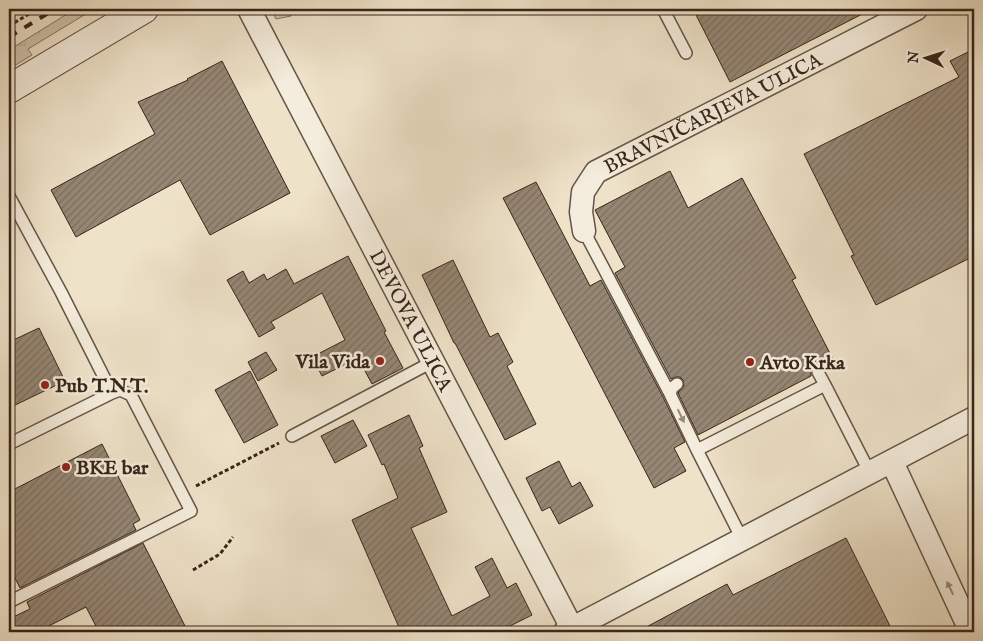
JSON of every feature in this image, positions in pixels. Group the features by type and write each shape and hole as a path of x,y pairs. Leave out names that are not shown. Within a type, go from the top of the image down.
{"street":[{"path":"9,89 144,9"},
{"name":"DEVOVA ULICA","path":"249,9 434,361 570,631"},
{"name":"BRAVNIČARJEVA ULICA","path":"584,231 581,212 583,192 596,172 916,9"},
{"path":"570,631 974,418"},
{"path":"892,462 971,632"}],"lane":[{"path":"663,9 686,53"},
{"path":"9,196 61,292 112,393"},
{"name":"BRAVNIČARJEVA ULICA","path":"584,231 670,394 742,539"},
{"path":"292,436 434,361"},
{"path":"818,372 870,473"},
{"path":"670,394 672,388 677,384"},
{"path":"697,450 825,385"},
{"path":"9,444 120,390 131,395 191,511 9,602"}],"path":[{"path":"9,26 37,9"},
{"path":"204,482 271,447"},
{"path":"193,570 220,554 233,536"}],"green space":[{"path":"75,9 94,9 28,49 32,55 9,69 9,50"},
{"path":"271,9 290,9 291,16 276,19"}],"building":[{"path":"693,9 872,9 730,82"},
{"path":"974,49 974,256 876,305 851,256 854,255 804,154 959,77 950,61"},
{"path":"222,61 290,193 210,235 180,180 76,237 51,190 155,134 138,102 188,80"},
{"path":"670,171 688,208 742,178 796,278 792,280 835,363 825,369 822,365 815,365 811,368 811,376 698,435 678,393 684,386 683,380 680,377 671,379 615,273 625,267 595,210"},
{"path":"536,182 590,286 601,280 685,442 674,448 686,471 654,488 503,198"},
{"path":"348,256 403,368 372,384 358,358 322,376 312,357 345,340 322,293 271,322 275,328 259,337 227,280 243,271 249,283 264,274 267,280 286,269 294,284"},
{"path":"453,260 490,337 498,333 513,362 507,366 536,424 505,440 454,343 422,275"},
{"path":"39,328 65,381 9,408 9,342"},
{"path":"266,352 277,370 258,381 248,362"},
{"path":"250,371 278,425 244,443 215,390"},
{"path":"409,415 423,446 419,448 447,512 411,528 452,616 490,596 475,567 492,558 507,588 516,583 532,615 498,632 401,632 352,520 398,498 384,464 382,465 368,435"},
{"path":"353,420 367,446 335,463 321,436"},
{"path":"102,444 140,520 133,524 136,530 20,588 9,566 9,492"},
{"path":"559,461 572,487 580,482 593,506 559,524 550,507 542,511 526,478"},
{"path":"846,538 893,632 637,632 727,584 733,595"},
{"path":"143,543 188,632 99,632 86,607 37,632 15,632 9,619 30,609 27,602"}],"railway":[{"path":"9,37 55,9"}],"place":[{"name":"Vila Vida","path":"380,361"},
{"name":"Avto Krka","path":"750,362"},
{"name":"Pub T.N.T.","path":"45,385"},
{"name":"BKE bar","path":"66,467"}]}
